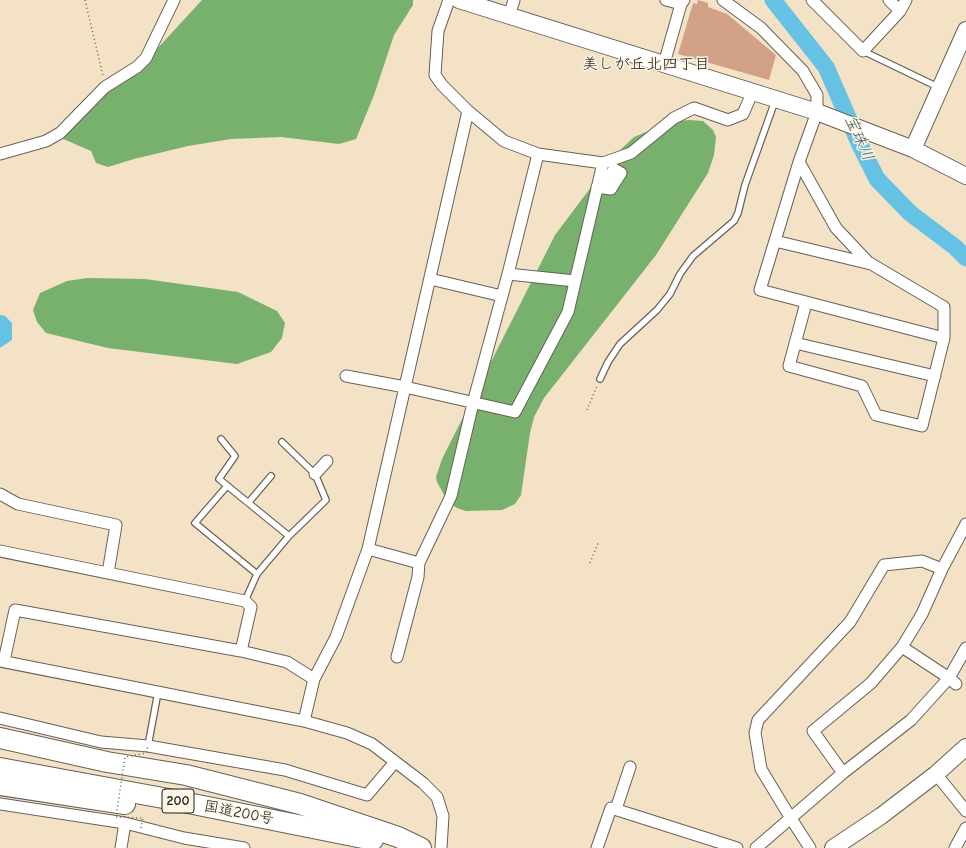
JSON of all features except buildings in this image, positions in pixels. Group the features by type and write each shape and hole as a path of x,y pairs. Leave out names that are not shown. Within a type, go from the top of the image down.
{"highway":[{"path":"0,738 107,762 186,775 292,802 398,836 420,848"},
{"name":"国道200号","path":"0,768 171,799 407,848"},
{"path":"0,785 354,836"}],"main road":[{"path":"459,0 821,114 913,149 966,176"},
{"path":"913,149 966,30"},
{"path":"833,848 882,816 936,774 966,747"}],"street":[{"path":"0,154 46,141 60,133 105,87 137,67 146,58 174,0"},
{"path":"449,0 438,31 434,74 442,85 468,112 504,141 538,154 603,162 631,153 674,118 694,108 728,120 743,114 753,92"},
{"path":"508,16 514,0"},
{"path":"664,64 682,2 666,0"},
{"path":"723,0 762,28 803,71 816,95 821,114 799,162 760,290 944,338"},
{"path":"812,0 863,51 900,11 906,0"},
{"path":"889,0 900,11"},
{"path":"304,721 314,679 336,637 368,549 468,112"},
{"path":"396,657 418,577 419,563 451,496 473,403 508,274 538,154"},
{"path":"346,376 406,387 515,412 568,312 603,162"},
{"path":"799,162 836,228 868,262 944,307 944,338 922,426 876,415 862,386 789,366 806,303"},
{"path":"598,186 610,189 614,184"},
{"path":"775,241 874,265"},
{"path":"508,274 575,281"},
{"path":"430,279 502,296"},
{"path":"795,343 934,376"},
{"path":"315,474 327,461"},
{"path":"0,494 18,504 116,525 108,573"},
{"path":"843,773 813,731 871,683 902,647 922,614 942,569 966,524"},
{"path":"368,549 419,563"},
{"path":"0,551 245,601 251,607 241,651"},
{"path":"810,848 761,769 756,733 758,720 850,622 884,565 922,561 942,569"},
{"path":"314,679 287,662 241,651 15,610 2,661 304,721 347,733 372,744 423,783 437,797 443,816 441,848"},
{"path":"902,647 952,681"},
{"path":"756,848 790,817 843,773 911,720 952,681 966,648"},
{"path":"0,718 101,742 148,746 285,770 368,795 395,762"},
{"path":"616,810 630,767"},
{"path":"936,774 966,811"},
{"path":"0,804 125,823 183,843 244,848"},
{"path":"597,848 611,808 737,848"},
{"path":"121,848 125,823"},
{"path":"955,848 966,828"}],"lane":[{"path":"863,51 940,88"},
{"path":"600,379 608,362 620,344 657,310 670,294 680,274 694,256 734,221 738,213 745,185 776,99"},
{"path":"221,439 235,456 219,479 289,536"},
{"path":"245,601 257,574 289,536 326,500 315,474 282,442"},
{"path":"248,502 271,476"},
{"path":"227,486 195,523 257,574"},
{"path":"148,746 158,692"}],"path":[{"path":"84,0 105,87"},
{"path":"587,410 600,379"},
{"path":"590,563 598,543"},
{"path":"141,828 143,818 116,817 125,757 146,753 148,746"}],"green space":[{"path":"202,0 413,0 413,5 394,35 374,95 356,139 339,144 281,137 231,139 188,146 108,167 96,163 91,151 61,138 84,117 103,92 115,88 132,76"},
{"path":"689,120 703,121 713,130 716,137 714,155 708,173 656,255 544,398 534,417 530,433 521,495 515,504 502,510 466,511 457,508 448,502 437,482 436,477 442,459 555,235 616,154 634,137 671,122"},
{"path":"87,278 145,279 238,292 277,311 285,323 282,338 271,352 237,364 108,348 46,333 37,322 33,310 40,293 67,281"}],"water":[{"path":"0,315 5,316 12,323 12,340 0,348"}],"waterway":[{"name":"宝珠川","path":"773,0 826,67 860,145 877,179 910,213 955,247 966,258"}],"district":[{"name":"美しが丘北四丁目","path":"646,64"}]}
